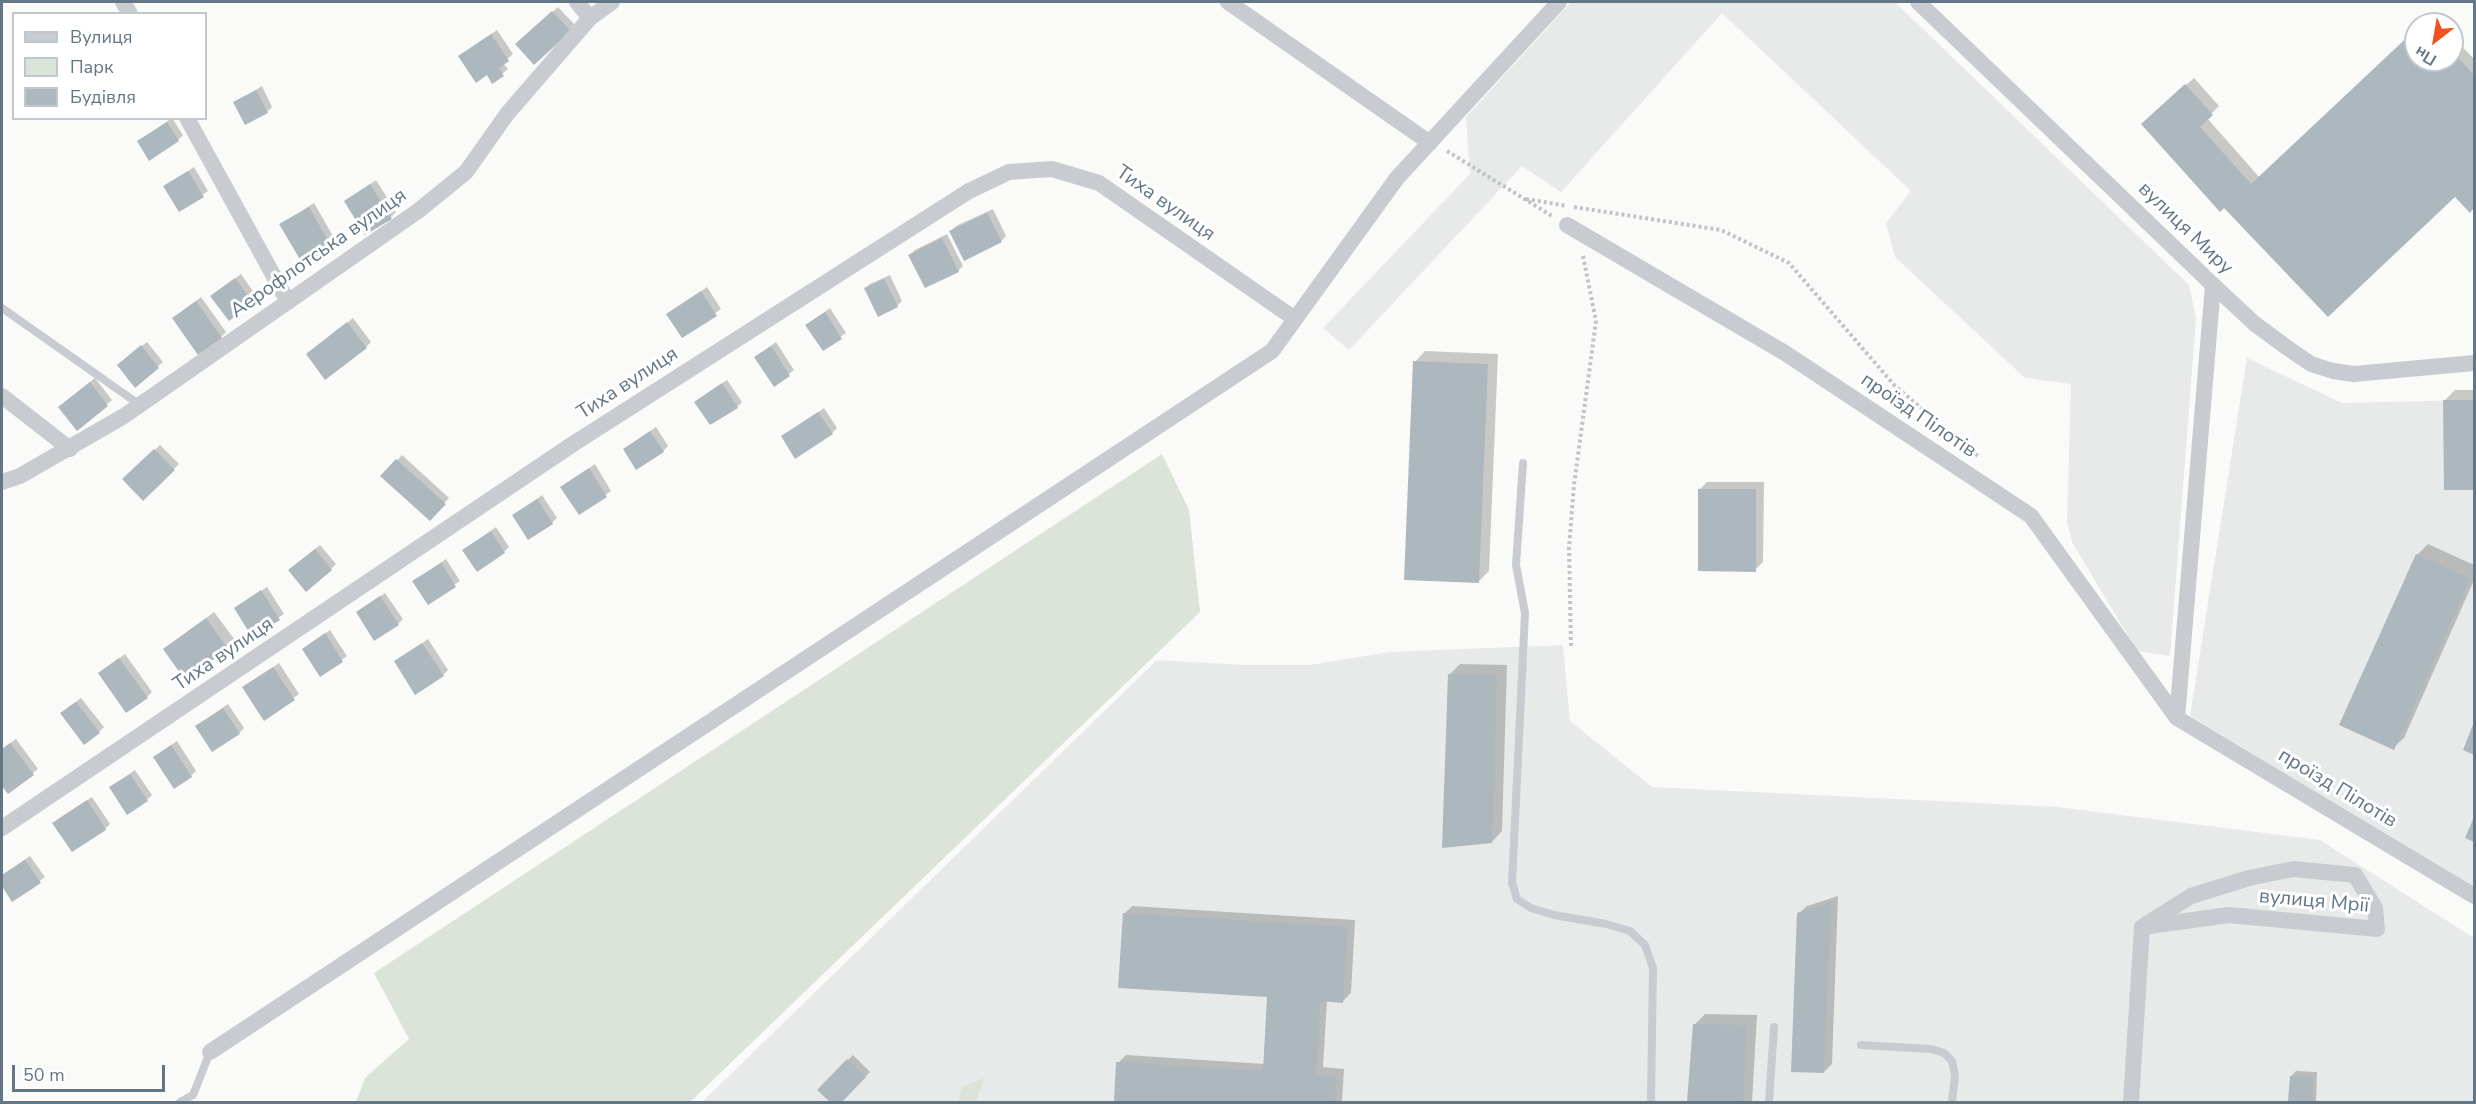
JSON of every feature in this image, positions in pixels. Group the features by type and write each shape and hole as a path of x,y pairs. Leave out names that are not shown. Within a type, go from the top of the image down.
{"street":[{"path":"577,2 590,18"},
{"name":"Аерофлотська вулиця","path":"2,482 20,476 70,449 140,405 418,211 466,172 507,114 590,18 612,2"},
{"path":"1228,2 1430,143"},
{"path":"210,1052 1272,351 1397,178 1559,2"},
{"name":"вулиця Миру","path":"1921,2 2213,285 2255,324 2289,350 2311,364 2333,371 2354,374 2475,363"},
{"path":"189,120 288,302"},
{"name":"Тиха вулиця","path":"2,828 573,444 969,191 1009,172 1052,169 1099,183 1295,319"},
{"name":"проїзд Пілотів","path":"1567,225 1785,353 2031,516 2177,718 2475,896"},
{"path":"2177,718 2213,285"},
{"path":"2,396 70,449"},
{"name":"вулиця Мрії","path":"2294,869 2355,875 2375,908 2377,929 2229,915 2142,927 2191,896 2249,878 2294,869"},
{"path":"2131,1102 2142,927"}],"lane":[{"path":"2,308 140,405"},
{"path":"1523,463 1516,565 1525,613 1512,883 1517,899 1532,908 1554,915 1606,924 1630,932 1645,945 1653,968 1651,1102"},
{"path":"1769,1102 1774,1027"},
{"path":"1862,1045 1931,1049 1944,1053 1952,1061 1955,1075 1952,1102"},
{"path":"180,1102 193,1095 210,1052"}],"path":[{"path":"1430,143 1454,154 1567,225"},
{"path":"1526,200 1721,230 1789,263 1895,386 1982,460"},
{"path":"1571,646 1569,548 1574,485 1596,321 1582,252"}],"shaded area":[{"path":"1571,2 1895,2 2189,285 2196,319 2170,656 2137,651 2072,542 2067,522 2071,384 2025,378 1895,257 1886,223 1911,191 1722,13 1561,192 1522,166 1349,350 1323,328 1470,174 1466,117"},
{"path":"2247,358 2342,403 2474,400 2474,888 2190,716"},
{"path":"1563,645 1570,721 1652,787 2058,807 2320,840 2474,938 2474,1102 702,1102 1157,660 1242,665 1309,665 1390,652"}],"green space":[{"path":"1162,454 1189,510 1200,612 690,1102 356,1102 365,1078 409,1039 374,973"},
{"path":"984,1078 976,1102 958,1102 962,1087"}],"building":[{"path":"552,11 571,31 534,65 515,44"},
{"path":"491,34 509,61 499,68 504,76 492,84 487,75 476,83 458,56"},
{"path":"2404,40 2404,72 2464,72 2464,64 2474,75 2474,208 2470,213 2455,197 2328,317 2224,208 2220,212 2141,124 2185,84 2213,115 2200,127 2251,184"},
{"path":"256,90 268,113 245,125 233,102"},
{"path":"167,122 179,141 149,161 137,141"},
{"path":"188,171 204,197 179,212 163,186"},
{"path":"370,184 392,219 365,235 344,201"},
{"path":"309,207 333,249 304,266 279,224"},
{"path":"987,213 1002,242 964,261 949,231"},
{"path":"942,238 959,272 925,288 908,255"},
{"path":"235,278 253,303 229,321 210,296"},
{"path":"884,279 898,307 878,317 864,288"},
{"path":"701,291 717,316 682,338 666,314"},
{"path":"196,301 222,338 198,355 172,318"},
{"path":"825,312 842,339 823,351 805,325"},
{"path":"347,322 367,348 325,380 306,354"},
{"path":"141,345 159,368 135,388 117,365"},
{"path":"771,346 790,376 774,387 754,357"},
{"path":"1413,361 1488,364 1479,583 1404,580"},
{"path":"90,382 108,406 77,431 58,407"},
{"path":"722,383 738,408 710,425 694,402"},
{"path":"2443,400 2474,400 2474,490 2444,490"},
{"path":"818,412 833,434 795,459 781,436"},
{"path":"650,431 664,452 636,470 623,449"},
{"path":"154,449 175,470 143,501 122,479"},
{"path":"396,459 446,504 430,521 380,476"},
{"path":"589,468 607,497 579,515 560,487"},
{"path":"1698,489 1756,489 1756,572 1698,571"},
{"path":"537,499 553,524 528,540 512,515"},
{"path":"491,531 505,553 477,572 462,550"},
{"path":"315,549 332,570 306,592 288,570"},
{"path":"2416,554 2470,579 2394,750 2339,725"},
{"path":"441,563 456,587 428,605 412,581"},
{"path":"261,590 280,620 252,637 234,608"},
{"path":"380,596 399,625 374,641 356,612"},
{"path":"206,618 228,649 185,680 163,649"},
{"path":"325,633 343,662 320,677 302,649"},
{"path":"422,643 444,676 415,695 394,661"},
{"path":"119,658 148,698 126,713 98,673"},
{"path":"273,667 295,700 264,721 242,687"},
{"path":"1448,674 1497,675 1492,843 1442,848"},
{"path":"76,702 100,733 84,745 60,713"},
{"path":"223,708 240,734 212,752 195,726"},
{"path":"2474,722 2474,755 2463,750"},
{"path":"10,743 34,775 8,794 2,786 2,749"},
{"path":"171,745 192,777 174,789 153,757"},
{"path":"130,774 148,801 127,815 109,787"},
{"path":"87,800 106,830 72,852 52,823"},
{"path":"2474,817 2474,842 2465,838"},
{"path":"25,860 41,883 12,902 2,886 2,875"},
{"path":"1831,902 1824,1073 1791,1072 1797,913"},
{"path":"1123,913 1348,927 1343,1003 1320,1001 1316,1075 1336,1076 1335,1102 1114,1102 1116,1062 1263,1071 1267,997 1118,988"},
{"path":"1693,1024 1747,1025 1743,1102 1687,1102"},
{"path":"847,1059 866,1077 842,1102 830,1102 817,1090"},
{"path":"2290,1076 2313,1077 2312,1102 2288,1102"}]}
